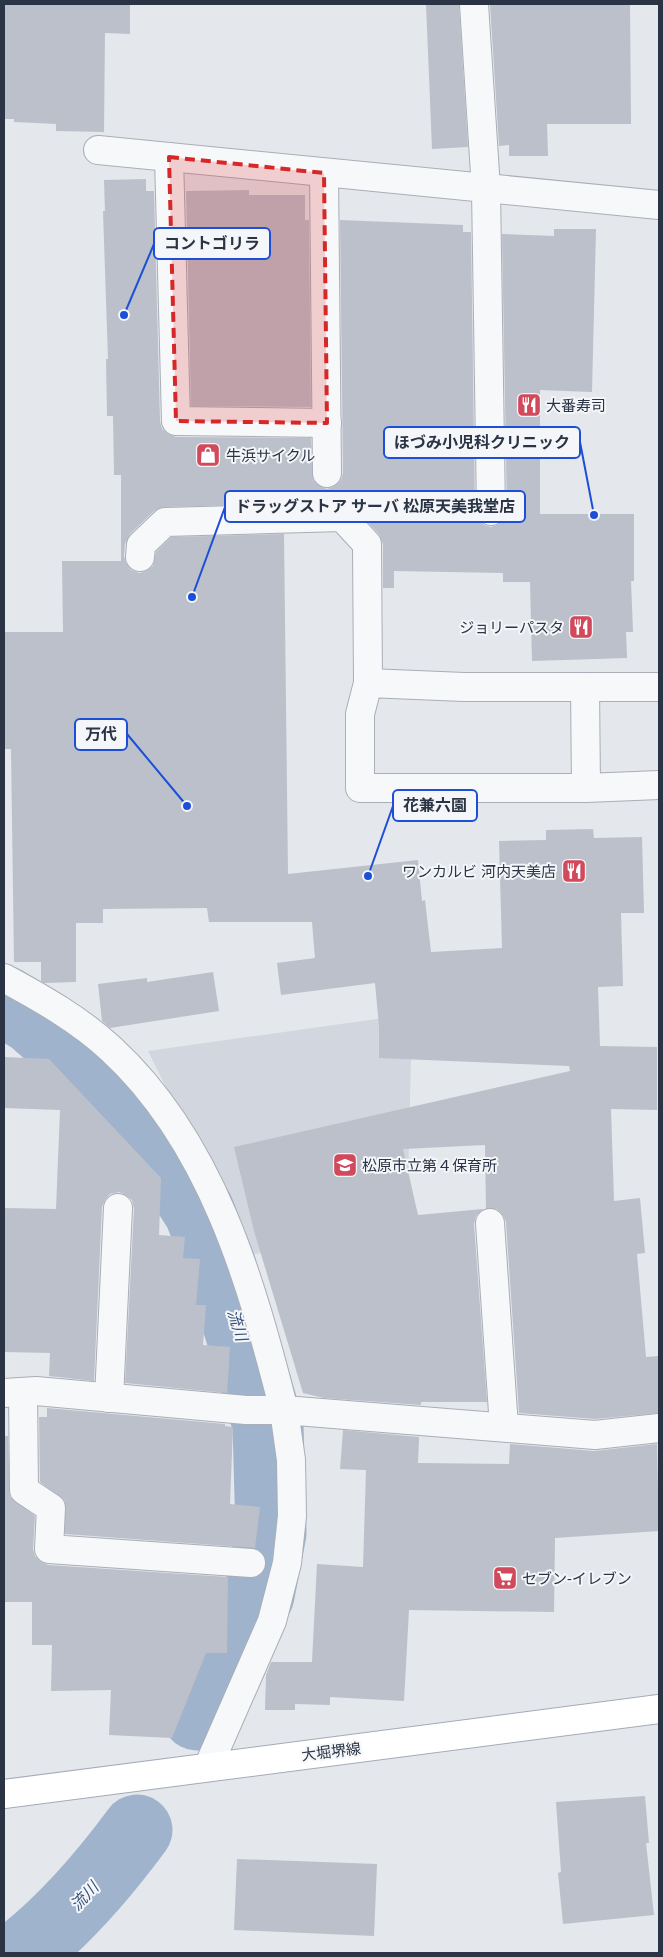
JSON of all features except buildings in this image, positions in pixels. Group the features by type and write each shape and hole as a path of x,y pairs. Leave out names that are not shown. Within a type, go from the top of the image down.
{"main road":[{"name":"大堀堺線","path":"4,1794 659,1709"}],"street":[{"path":"474,4 486,189 491,511"},
{"path":"98,150 659,205"},
{"path":"169,157 176,421 327,423"},
{"path":"324,173 327,472"},
{"path":"140,557 141,545 165,522 342,517 367,544 368,683 360,714 360,788 586,788 659,785"},
{"path":"368,683 464,687 659,687"},
{"path":"585,687 586,788"},
{"path":"4,978 46,1001 111,1048 159,1100 203,1173 235,1245 262,1324 268,1410 291,1460 292,1516 287,1563 272,1621 208,1767"},
{"path":"109,1398 118,1208"},
{"path":"490,1223 504,1427"},
{"path":"250,1563 49,1549 51,1508 24,1490 13,1392 595,1435 659,1428"}],"highlighted area":[{"path":"169,157 324,173 327,423 176,421"}],"shaded area":[{"path":"412,1014 407,1229 249,1255 148,1051"}],"waterway":[{"name":"流川","path":"4,1001 33,1019 114,1091 163,1155 199,1211 221,1267 268,1425 271,1533 259,1595 197,1715"},
{"name":"流川","path":"23,1953 84,1896 137,1830"}],"place":[{"name":"コントゴリラ","path":"124,315"},
{"name":"大番寿司","path":"529,405"},
{"name":"牛浜サイクル","path":"208,455"},
{"name":"ほづみ小児科クリニック","path":"594,515"},
{"name":"ドラッグストア サーバ 松原天美我堂店","path":"192,597"},
{"name":"ジョリーパスタ","path":"581,627"},
{"name":"万代","path":"187,806"},
{"name":"ワンカルビ 河内天美店","path":"574,871"},
{"name":"花兼六園","path":"368,876"},
{"name":"松原市立第４保育所","path":"345,1165"},
{"name":"セブン-イレブン","path":"505,1578"}]}
